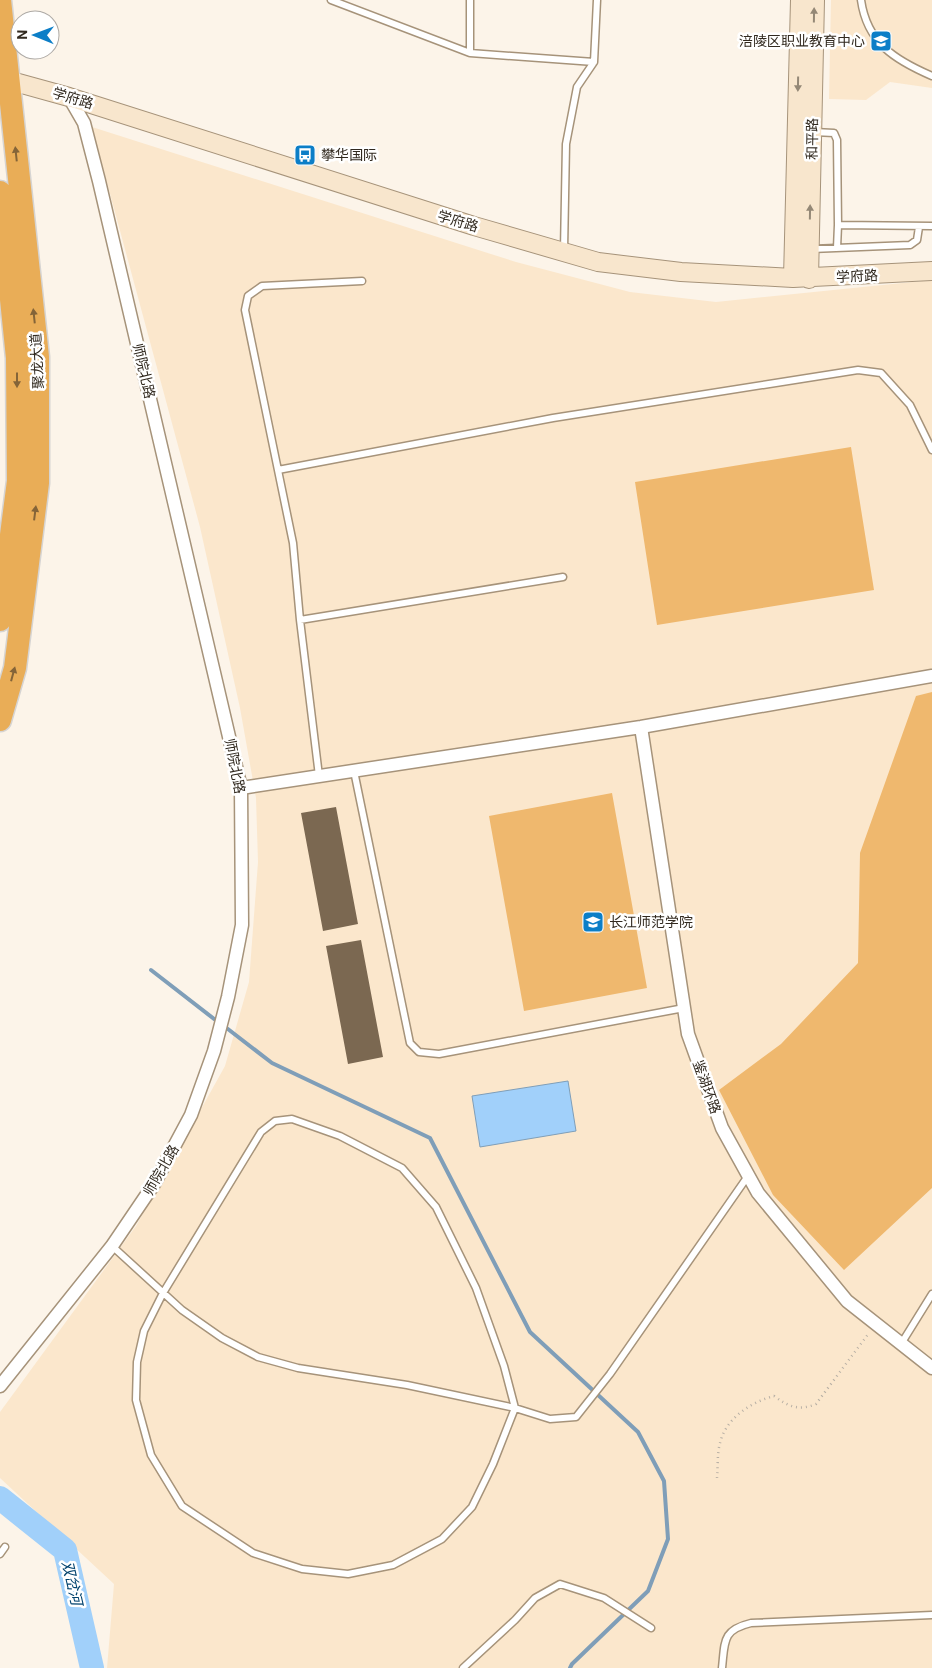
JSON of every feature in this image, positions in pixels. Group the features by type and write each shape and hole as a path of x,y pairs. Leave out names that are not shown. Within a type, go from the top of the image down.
{"highway":[{"name":"聚龙大道","path":"0,0 4,79 38,357 38,482 15,668 0,720"},
{"name":"聚龙大道","path":"0,192 17,358 18,405 18,481 0,620"}],"street":[{"name":"和平路","path":"800,0 801,278"},
{"name":"和平路","path":"801,278 810,249 815,0"},
{"name":"学府路","path":"4,79 69,97 474,226 598,262 681,272 801,278 932,271"},
{"name":"师院北路","path":"0,1386 112,1246 154,1184 191,1115 214,1052 228,997 242,925 241,788 99,181 84,123 69,97"},
{"path":"241,788 641,726 932,676"},
{"name":"鉴湖环路","path":"641,726 688,1034 722,1128 758,1194 847,1301 932,1368"}],"lane":[{"path":"331,0 470,53 594,62"},
{"path":"470,0 470,53"},
{"path":"564,252 566,144 577,87 594,62 597,0"},
{"path":"861,0 864,16 879,44 905,65 932,76"},
{"path":"812,132 834,133 837,140 837,248"},
{"path":"838,225 932,226"},
{"path":"810,249 910,245 917,240 919,226"},
{"path":"319,776 300,620 293,543 245,310 248,296 262,286 362,281"},
{"path":"278,470 553,418 858,370 881,373 910,405 932,450"},
{"path":"300,620 563,577"},
{"path":"354,771 410,1042 419,1052 439,1054 684,1008"},
{"path":"292,1119 340,1136 402,1168 436,1207 476,1288 504,1366 515,1408 493,1464 472,1507 442,1539 394,1565 348,1574 302,1568 253,1553 182,1506 151,1455 136,1400 137,1362 144,1331 163,1293 261,1132 275,1121 292,1119"},
{"path":"112,1246 182,1310 222,1338 258,1357 298,1368 407,1385 515,1408 550,1419 576,1416 610,1374 748,1176"},
{"path":"901,1344 932,1294"},
{"path":"0,1554 5,1547"},
{"path":"463,1668 515,1620 535,1598 546,1590 560,1584 604,1598 651,1628"},
{"path":"722,1668 727,1636 735,1627 751,1623 932,1615"}],"path":[{"path":"717,1478 720,1442 730,1421 758,1400 774,1396 789,1406 804,1409 816,1404 876,1324"}],"shaded area":[{"name":"涪陵区职业教育中心","path":"831,0 932,0 932,88 890,82 866,100 829,99"},
{"name":"长江师范学院","path":"92,127 516,262 630,292 716,302 932,280 932,1668 107,1668 114,1584 0,1478 0,1412 136,1226 225,1066 249,982 258,862 256,798 240,708 200,527"},
{"path":"851,447 874,590 657,625 635,482"},
{"path":"932,692 932,1188 844,1270 773,1195 719,1090 781,1044 858,963 860,853 916,696"},
{"path":"612,793 647,988 524,1011 489,816"}],"water":[{"path":"568,1081 576,1131 480,1147 472,1096"}],"building":[{"path":"336,807 358,924 323,931 301,813"},
{"path":"361,940 383,1057 348,1064 326,946"}],"waterway":[{"path":"151,970 218,1022"},
{"path":"224,1026 272,1063 430,1138 530,1332 638,1432 664,1481 668,1539 648,1591 570,1668"},
{"name":"双岔河","path":"0,1498 65,1550 92,1668"}],"place":[{"name":"涪陵区职业教育中心","path":"881,41"},
{"name":"攀华国际","path":"305,155"},
{"name":"长江师范学院","path":"593,922"}]}
